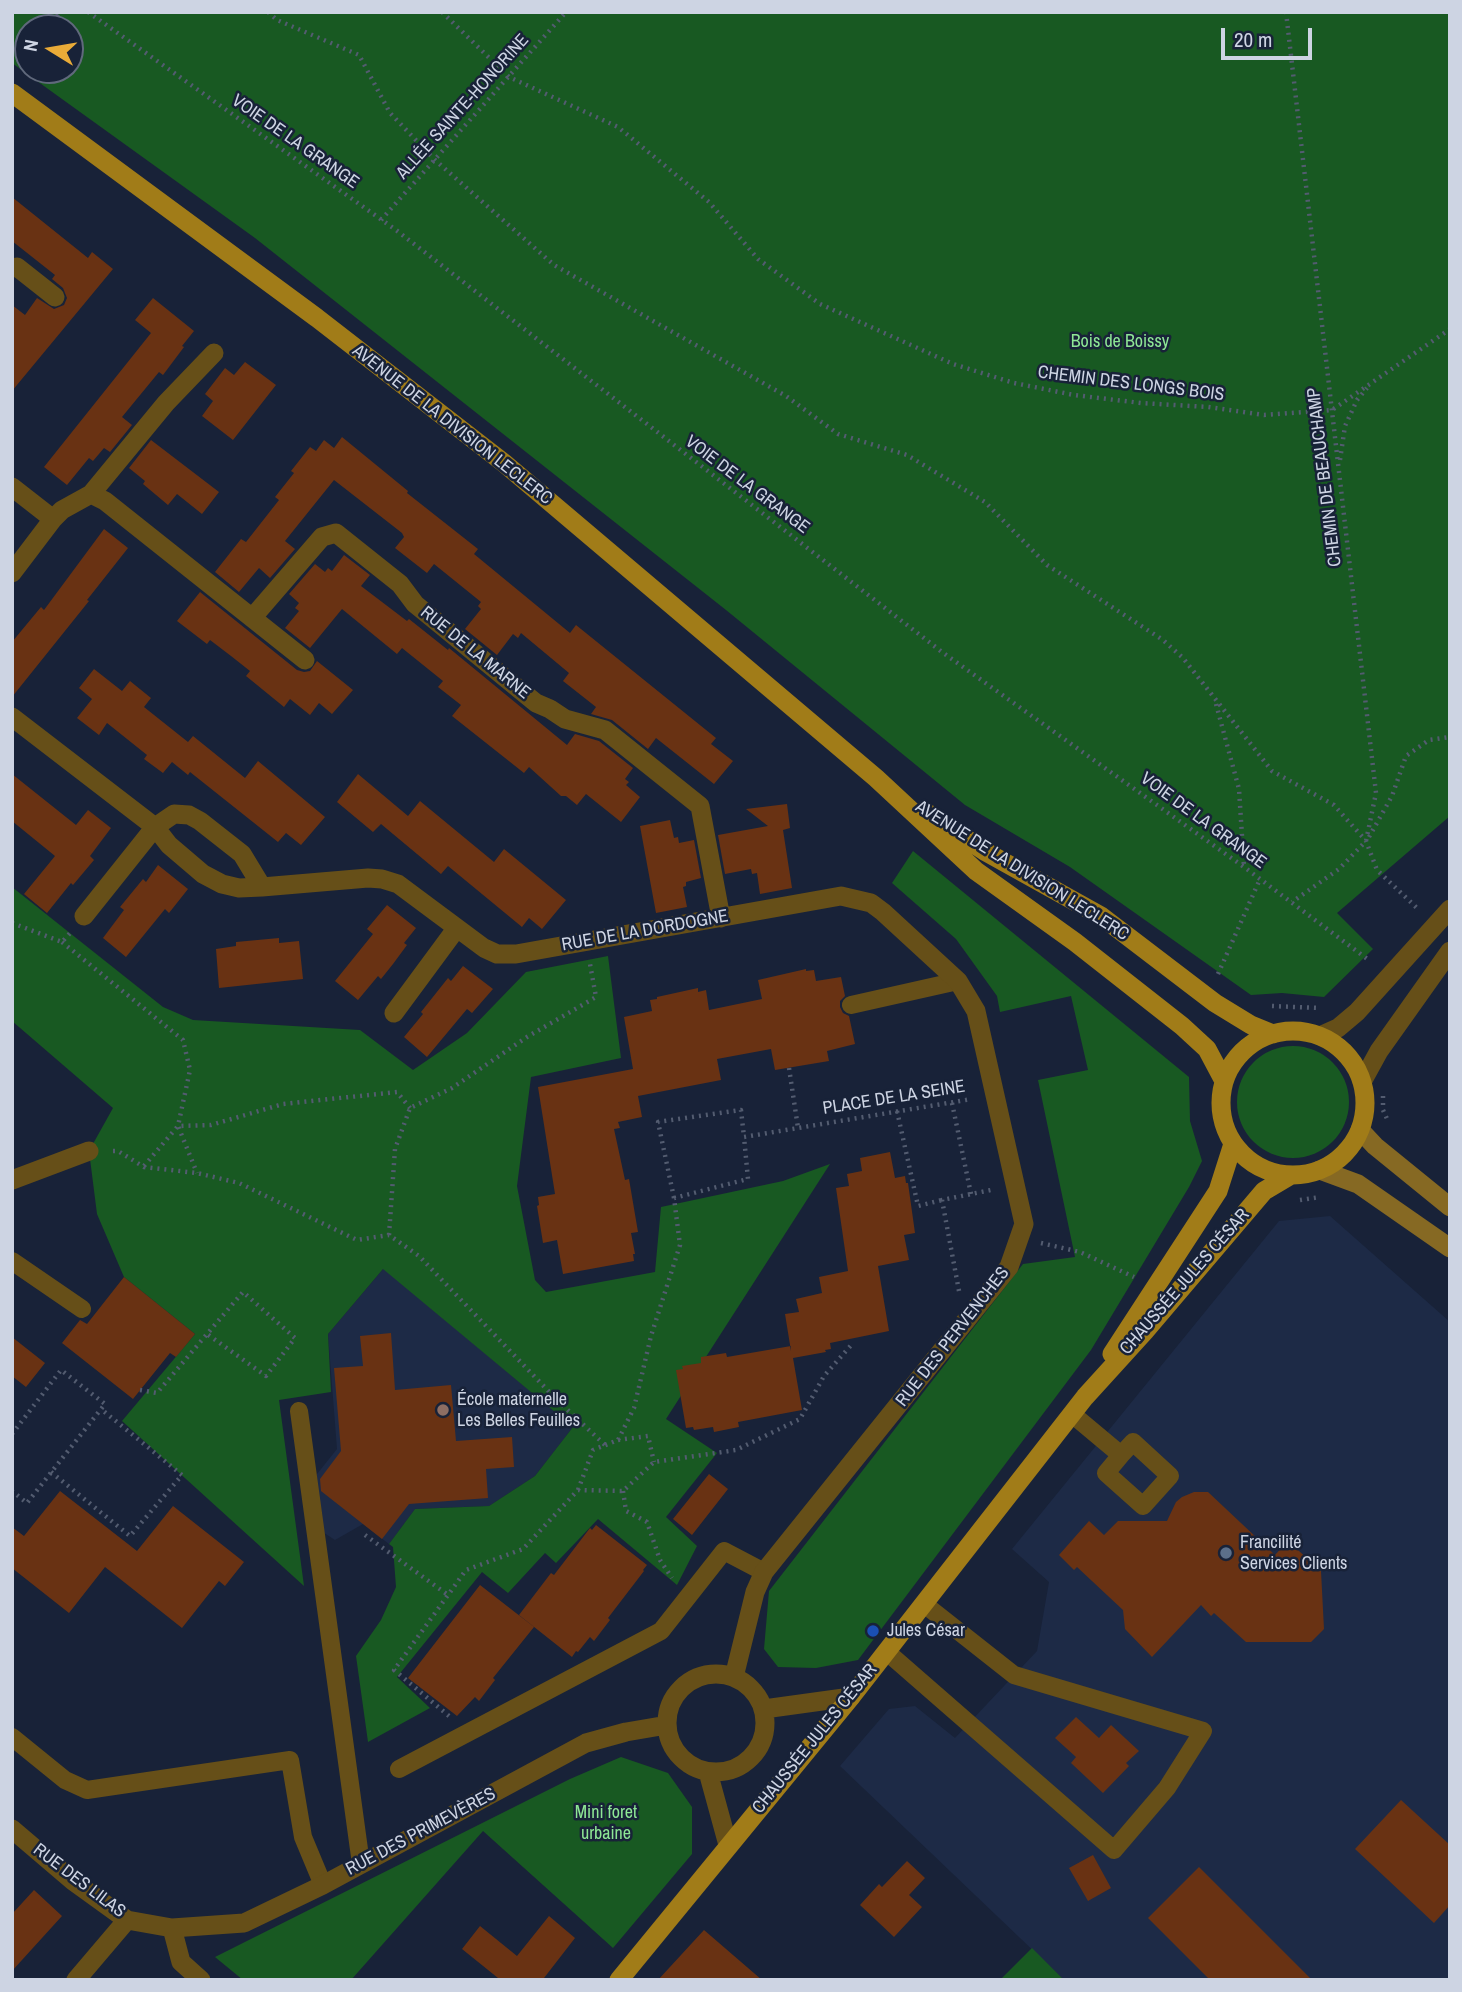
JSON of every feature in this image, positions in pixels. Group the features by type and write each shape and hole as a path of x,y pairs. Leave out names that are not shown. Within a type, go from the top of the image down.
{"main road":[{"name":"AVENUE DE LA DIVISION LECLERC","path":"12,93 317,318 504,463 876,778 976,871 1075,942 1190,1033 1213,1058 1224,1081"},
{"name":"AVENUE DE LA DIVISION LECLERC","path":"876,778 986,852 1101,916 1215,1003 1251,1025 1273,1034"},
{"path":"1305,1032 1320,1036 1345,1053 1362,1082 1365,1104 1360,1130 1344,1154 1320,1170 1291,1175 1272,1173 1261,1168 1233,1144 1222,1113 1224,1081 1243,1051 1257,1041 1273,1034 1305,1032"},
{"path":"1360,1130 1375,1146 1450,1207"},
{"name":"CHAUSSÉE JULES CÉSAR","path":"619,1980 887,1652 1085,1397 1218,1191 1233,1144"},
{"path":"1320,1170 1358,1184 1450,1248"},
{"name":"CHAUSSÉE JULES CÉSAR","path":"1085,1397 1255,1201 1270,1187 1291,1175"}],"street":[{"path":"12,268 17,267 55,297"},
{"path":"12,573 53,519 62,510 91,494 166,403 214,353"},
{"path":"12,487 53,519"},
{"path":"91,494 105,500 305,660"},
{"name":"RUE DE LA MARNE","path":"252,618 322,537 336,533 400,584 415,604 536,703 565,719 605,730 700,806 721,918"},
{"name":"RUE DE LA DORDOGNE","path":"12,717 155,827 169,845 203,874 222,884 239,888 382,879 398,884 456,929 497,954 516,954 841,897"},
{"path":"85,916 155,827 174,814 189,815 200,821 242,855 262,887"},
{"name":"RUE DES PERVENCHES","path":"734,1677 755,1591 764,1572 1009,1268 1024,1224 975,1011 958,981 883,912 871,904 841,897"},
{"path":"1320,1036 1344,1024 1450,909"},
{"path":"394,1013 456,929"},
{"path":"1362,1082 1379,1051 1447,961"},
{"path":"12,1180 89,1151"},
{"path":"706,1674 734,1677 753,1690 764,1709 765,1726 761,1742 753,1756 740,1766 725,1772 708,1772 684,1761 669,1738 668,1711 673,1698 682,1687 706,1674"},
{"path":"764,1709 851,1697"},
{"name":"RUE DES PRIMEVÈRES","path":"172,1928 244,1923 323,1885 586,1743 667,1725"},
{"path":"708,1772 728,1845"},
{"name":"RUE DES LILAS","path":"12,1829 73,1881 127,1920 172,1928"},
{"path":"76,1980 127,1920"},
{"path":"172,1928 181,1962 201,1980"}],"lane":[{"path":"851,1005 958,981"},
{"path":"12,1261 82,1309"},
{"path":"299,1410 361,1864"},
{"path":"1072,1414 1121,1455"},
{"path":"399,1769 661,1630 724,1551 764,1572"},
{"path":"887,1652 1114,1850 1167,1788 1203,1731 1014,1675 924,1604"},
{"path":"12,1737 65,1780 87,1790 290,1760 303,1838 323,1885"}],"path":[{"name":"VOIE DE LA GRANGE","path":"88,12 381,220 931,644 1260,878 1390,977"},
{"path":"268,12 277,20 359,55 390,113 435,160 554,265 786,396 838,434 907,455 985,502 1047,565 1163,640 1184,658 1272,771 1334,805 1366,841 1377,870 1436,924"},
{"name":"CHEMIN DES LONGS BOIS","path":"442,12 509,77 618,127 709,202 758,259 820,304 953,364 1014,383 1074,395 1264,415 1332,410"},
{"name":"ALLÉE SAINTE-HONORINE","path":"381,220 566,12"},
{"name":"CHEMIN DE BEAUCHAMP","path":"1286,12 1376,793 1366,841"},
{"path":"1332,410 1450,329"},
{"path":"1338,468 1345,426 1357,400 1371,383"},
{"path":"1214,699 1239,789 1244,867"},
{"path":"1292,902 1339,869 1366,841 1392,796 1406,756 1429,740 1450,737"},
{"path":"1215,981 1260,878"},
{"path":"62,942 85,916"},
{"path":"12,923 62,942 183,1040 190,1070 178,1126 144,1167"},
{"path":"388,1235 395,1149 410,1108 452,1088 527,1037 596,997 586,941"},
{"path":"1269,1006 1322,1008"},
{"path":"789,1068 798,1128"},
{"path":"1382,1088 1383,1110 1391,1129"},
{"path":"178,1126 211,1125 283,1104 397,1091 410,1108"},
{"name":"PLACE DE LA SEINE","path":"744,1137 995,1095"},
{"path":"952,1102 971,1194"},
{"path":"618,1440 634,1408 651,1336 680,1245 674,1198 657,1122 741,1110 748,1179 674,1198"},
{"path":"897,1111 918,1206 1016,1185"},
{"path":"178,1126 197,1173"},
{"path":"89,1151 118,1151 144,1167 197,1173 239,1184 357,1240 388,1235 419,1256 556,1400 605,1445"},
{"path":"1298,1200 1325,1196"},
{"path":"942,1200 959,1291 972,1315"},
{"path":"1020,1238 1080,1252 1156,1287"},
{"path":"140,1390 157,1393 207,1334 243,1292 295,1338 266,1376 207,1334"},
{"path":"578,1490 623,1491 654,1462 736,1450 800,1419 824,1376 853,1343"},
{"path":"12,1434 61,1370 104,1404 27,1503 12,1491"},
{"path":"51,1472 130,1535 182,1475 101,1409"},
{"path":"468,1732 394,1670 466,1570 523,1549 578,1490 593,1450 618,1440 648,1436 654,1462"},
{"path":"623,1491 626,1511 647,1522 660,1560 687,1599"},
{"path":"365,1535 447,1595"}],"shaded area":[{"path":"1330,1216 1450,1322 1450,1980 1064,1980 840,1766 889,1709 915,1706 955,1738 1037,1651 1049,1582 1012,1549 1279,1221"},
{"name":"École maternelle Les Belles Feuilles","path":"384,1268 573,1427 535,1476 489,1506 415,1509 389,1544 363,1524 335,1540 315,1527 309,1484 337,1449 328,1334"}],"green space":[{"name":"Bois de Boissy","path":"12,12 1450,12 1450,816 1337,913 1373,949 1324,997 1282,993 1251,995 1070,867 965,805 726,610 255,238 41,84 84,84 84,14 14,14 14,64"},
{"path":"913,851 1189,1077 1190,1121 1202,1161 1091,1350 858,1660 816,1668 778,1667 764,1649 769,1591 1023,1264 1075,1257 1038,1080 1088,1070 1071,996 1000,1012 997,996 956,939 892,883"},
{"path":"12,887 163,1007 193,1020 360,1030 413,1070 467,1033 526,972 608,956 621,1058 531,1077 517,1186 535,1280 546,1292 655,1272 661,1207 783,1181 830,1164 666,1419 717,1453 666,1517 697,1546 677,1585 598,1519 556,1563 545,1553 508,1593 482,1572 397,1677 430,1708 368,1742 356,1656 381,1620 396,1587 393,1547 389,1544 415,1509 489,1506 535,1476 573,1427 383,1269 328,1334 331,1392 279,1400 304,1586 122,1421 195,1334 124,1277 97,1214 89,1151 113,1108 12,1021"},
{"path":"1293,1046 1314,1050 1333,1062 1345,1081 1349,1102 1345,1123 1333,1142 1314,1154 1293,1158 1272,1154 1253,1142 1241,1123 1237,1102 1241,1081 1253,1062 1272,1050"},
{"name":"Mini foret urbaine","path":"621,1757 668,1773 692,1807 692,1854 613,1948 483,1831 351,1980 243,1980 215,1957 570,1779"},
{"path":"1032,1948 1064,1980 1000,1980"}],"building":[{"path":"12,197 88,258 92,252 113,269 12,391 12,305 25,315 37,298 54,309 64,305 67,298 63,288 52,279 55,275 12,241"},
{"path":"153,298 194,331 163,375 159,372 122,417 132,425 110,452 104,448 93,461 89,458 67,485 44,467 151,333 135,320"},
{"path":"245,362 276,385 233,440 202,416 213,401 205,394 225,368 234,375"},
{"path":"342,437 478,549 474,554 570,633 576,625 716,738 711,744 733,761 714,784 656,738 648,749 612,720 591,714 596,707 563,681 569,673 521,633 518,638 513,634 497,655 465,629 481,609 478,606 481,602 434,564 427,573 395,548 404,537 402,533 334,480 285,541 295,549 270,578 259,568 239,592 215,572 241,539 246,542 279,500 275,497 310,447 316,451 324,440 334,448"},
{"path":"151,440 219,492 202,514 177,494 168,505 129,468"},
{"path":"104,529 128,548 12,697 12,642 41,607 44,610"},
{"path":"344,555 370,575 361,586 448,650 449,648 567,745 575,734 599,741 633,768 625,779 629,782 626,785 640,797 621,822 586,794 577,805 566,796 561,796 529,767 524,773 452,716 461,705 438,687 443,681 402,648 397,654 342,609 310,648 285,628 299,611 295,608 299,603 289,594 315,564 325,572 328,568 332,571"},
{"path":"200,592 297,670 310,671 317,661 353,690 332,714 319,703 310,715 290,699 284,707 246,676 250,671 210,640 207,644 177,621"},
{"path":"94,669 122,691 130,681 151,698 144,707 188,742 193,736 245,778 258,761 325,817 301,845 286,833 278,842 190,772 188,775 172,762 163,773 144,759 147,755 107,723 99,735 77,718 92,699 79,688"},
{"path":"12,774 76,825 88,810 111,828 90,856 94,860 47,913 24,894 55,856 12,821"},
{"path":"358,774 408,816 420,801 494,862 504,849 566,900 542,929 529,918 522,927 448,866 441,874 381,824 373,832 337,802"},
{"path":"787,804 790,828 783,830 792,888 760,894 757,873 752,874 751,869 725,874 718,835 768,826 746,809"},
{"path":"670,820 674,838 678,837 679,843 694,840 701,878 686,882 683,887 687,907 656,913 640,826"},
{"path":"158,865 188,889 169,913 165,909 126,957 103,938 124,910 120,907 143,879 146,882"},
{"path":"387,905 416,928 404,943 407,945 381,979 378,976 358,1000 335,981 373,934 367,929"},
{"path":"279,938 279,943 299,941 303,979 219,988 216,949 236,946 236,942"},
{"path":"463,966 493,989 472,1013 467,1009 427,1057 404,1037 448,978 451,981"},
{"path":"806,969 814,970 816,981 841,977 845,996 840,1001 840,1007 843,1013 849,1016 855,1044 827,1051 829,1061 775,1070 771,1049 717,1059 721,1080 638,1096 642,1117 618,1122 620,1128 614,1129 625,1180 629,1179 638,1232 631,1233 634,1261 563,1274 557,1240 543,1243 537,1206 538,1197 555,1194 538,1087 633,1069 624,1017 652,1011 650,1000 698,988 698,992 706,990 709,1010 762,999 758,980"},
{"path":"890,1152 895,1178 905,1176 908,1183 915,1233 904,1235 909,1260 878,1266 889,1331 830,1343 831,1349 825,1350 826,1352 793,1358 802,1410 738,1422 739,1427 714,1432 713,1427 694,1430 693,1427 686,1428 676,1370 683,1369 682,1366 701,1363 701,1357 726,1353 727,1357 790,1346 785,1314 799,1312 796,1299 822,1293 819,1277 848,1271 836,1188 849,1186 847,1174 862,1171 860,1158"},
{"path":"124,1277 195,1334 176,1357 170,1353 133,1399 62,1343 80,1320 87,1324"},
{"path":"391,1333 395,1390 451,1385 456,1441 512,1437 514,1467 486,1469 488,1498 409,1504 382,1539 321,1491 320,1479 341,1451 334,1368 363,1366 360,1336"},
{"path":"12,1337 45,1363 26,1387 12,1376"},
{"path":"709,1474 728,1489 692,1535 673,1519"},
{"path":"60,1491 137,1551 173,1506 244,1562 225,1586 219,1581 182,1628 105,1567 69,1613 12,1568 12,1527 24,1536"},
{"path":"1194,1492 1208,1492 1275,1555 1288,1541 1321,1571 1324,1629 1311,1642 1246,1642 1214,1613 1211,1616 1201,1605 1152,1657 1125,1629 1123,1610 1077,1567 1074,1570 1059,1555 1089,1521 1104,1535 1118,1521 1167,1521 1176,1502"},
{"path":"596,1525 647,1565 594,1641 590,1637 572,1657 519,1615 551,1573 554,1575 590,1528 592,1530"},
{"path":"480,1585 534,1627 493,1678 495,1680 479,1701 475,1697 457,1716 408,1678"},
{"path":"1076,1717 1099,1738 1111,1725 1139,1751 1126,1763 1129,1766 1103,1793 1071,1763 1076,1757 1055,1738"},
{"path":"1401,1800 1450,1845 1450,1905 1434,1923 1355,1849"},
{"path":"1093,1855 1111,1888 1088,1901 1069,1868"},
{"path":"907,1861 925,1878 909,1895 922,1907 894,1937 860,1905 879,1884 882,1887"},
{"path":"1199,1867 1312,1980 1210,1980 1148,1918"},
{"path":"34,1890 62,1916 12,1971 12,1914"},
{"path":"549,1916 575,1938 545,1980 497,1980 498,1978 462,1949 480,1926 517,1956"},
{"path":"704,1930 762,1980 658,1980"}],"place":[{"name":"École maternelle Les Belles Feuilles","path":"443,1410"},
{"name":"Francilité Services Clients","path":"1226,1553"},
{"name":"Jules César","path":"873,1631"}]}
